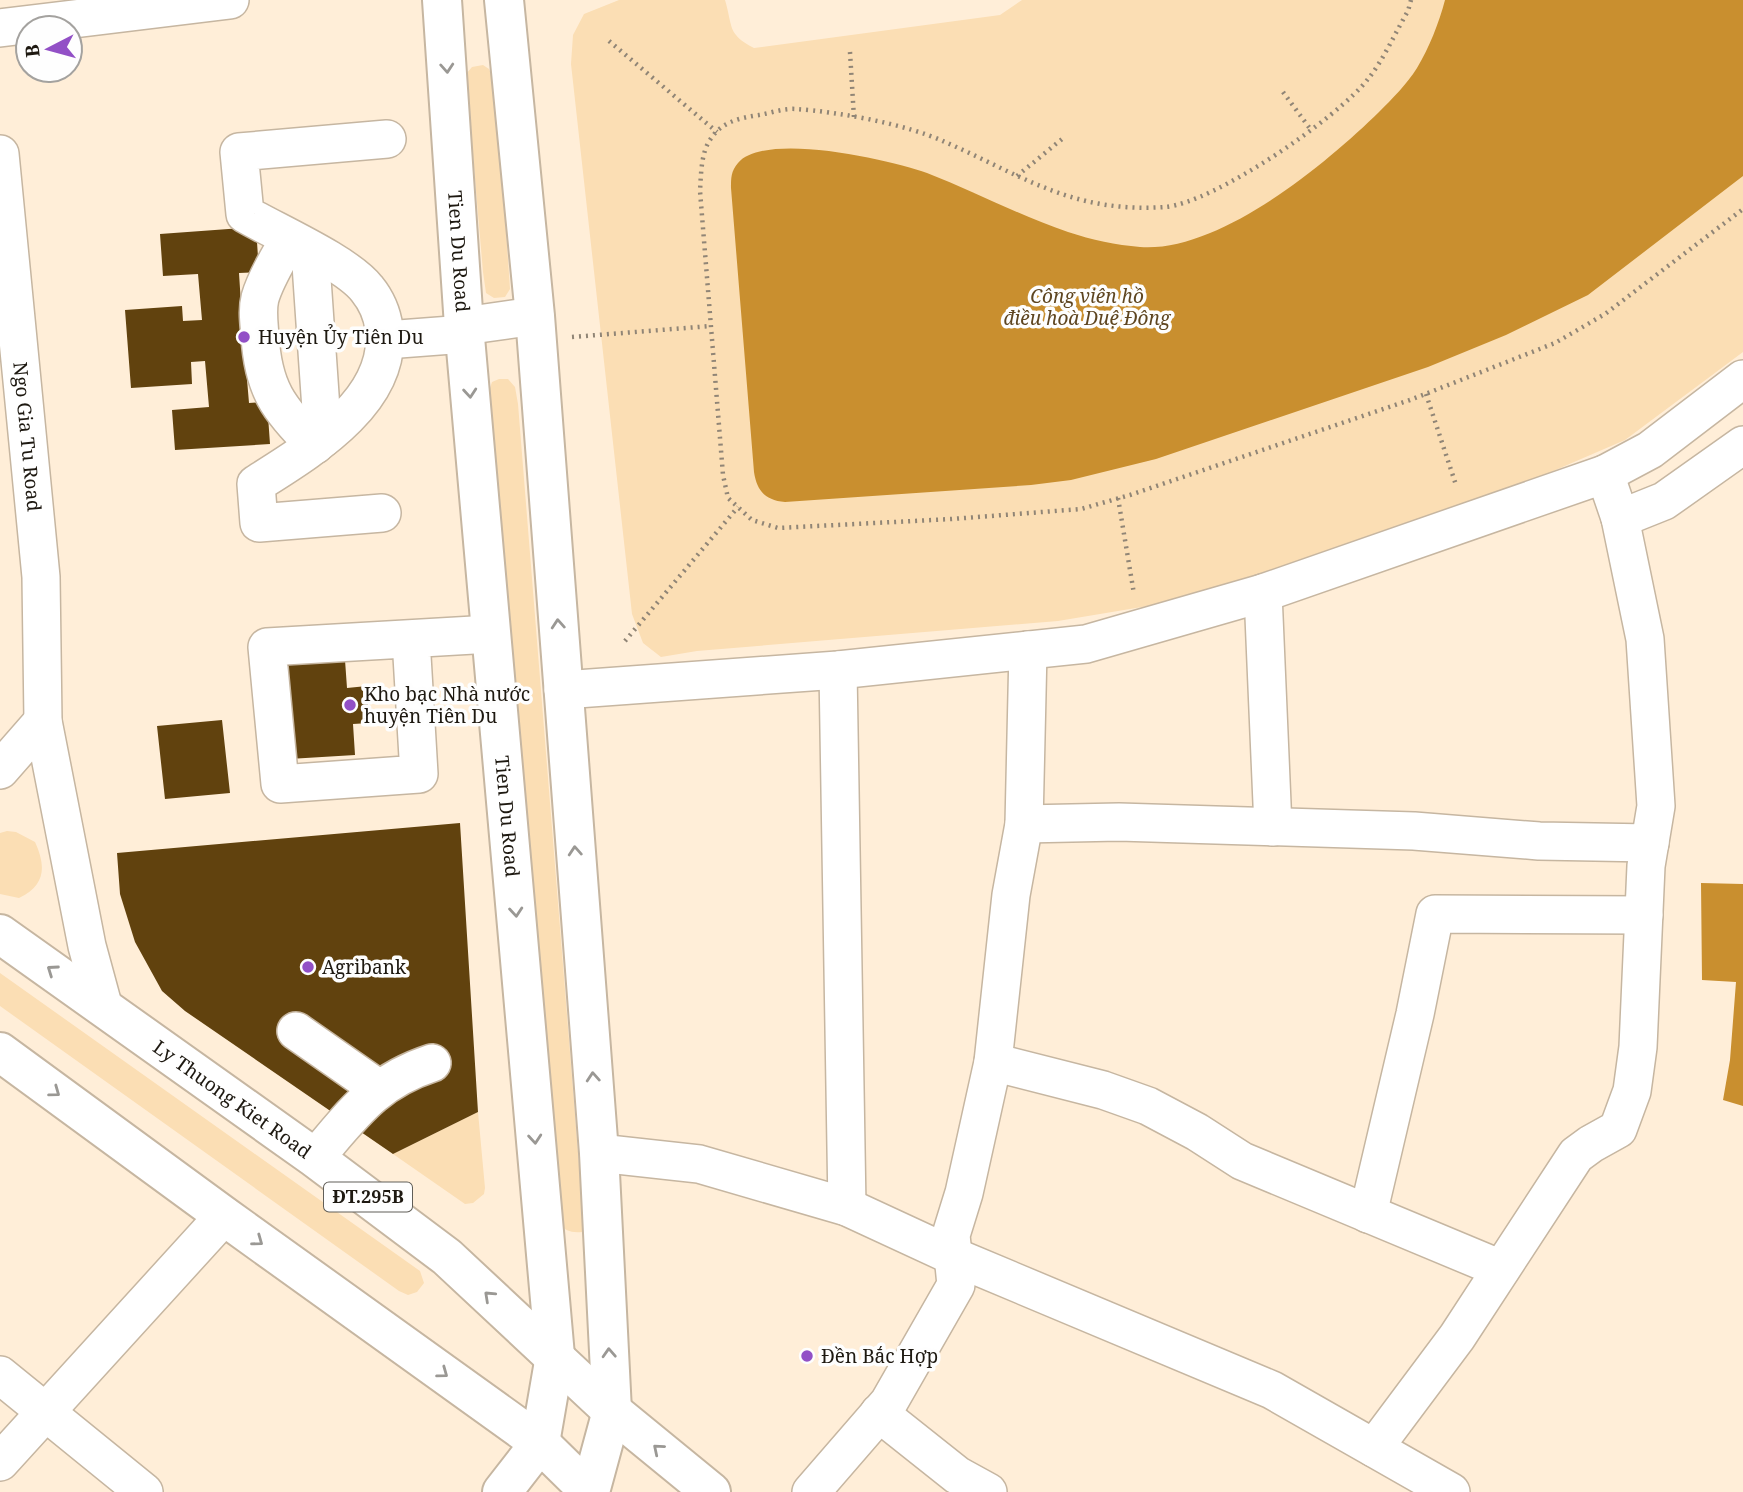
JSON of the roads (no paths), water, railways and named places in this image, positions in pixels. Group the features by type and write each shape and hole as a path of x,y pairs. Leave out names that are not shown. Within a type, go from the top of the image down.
{"main road":[{"name":"Tien Du Road","path":"442,0 465,330 555,1356 540,1443 502,1492"},
{"path":"0,1052 540,1443 590,1492 612,1411 599,1153 563,690 548,327 504,0"},
{"name":"Ly Thuong Kiet Road","path":"0,934 315,1158 447,1257 612,1411 711,1492"}],"street":[{"path":"0,28 230,0"},
{"path":"382,513 259,523 256,484 319,442 354,410 380,369 386,340 380,309 367,288 341,266 245,214 239,152 387,139"},
{"name":"Ngo Gia Tu Road","path":"0,154 41,577 43,720 84,935 103,1006"},
{"path":"300,244 265,283 258,312 262,365 274,397 288,417 319,442"},
{"path":"300,244 319,442"},
{"path":"386,340 465,330 548,327"},
{"path":"563,690 838,670 1086,644 1263,593 1605,474 1650,450 1743,379"},
{"path":"1620,518 1664,501 1743,445"},
{"path":"1374,1448 1457,1337 1576,1155 1618,1129 1632,1091 1638,1047 1646,866 1656,806 1645,639 1620,518 1605,474"},
{"path":"1263,593 1273,827"},
{"path":"411,639 419,774 280,784 267,647 411,639 491,635"},
{"path":"811,1492 889,1402 956,1285 951,1235 964,1193 993,1062 1011,895 1024,824 1028,650"},
{"path":"838,670 847,1207"},
{"path":"0,770 43,720"},
{"path":"1024,824 1119,822 1414,831 1539,841 1650,843"},
{"path":"1368,1214 1412,1027 1435,914 1644,915"},
{"path":"296,1031 379,1089"},
{"path":"993,1062 1103,1090 1147,1106 1242,1161 1501,1269"},
{"path":"315,1158 355,1110 379,1089 432,1063"},
{"path":"599,1153 699,1164 847,1207 954,1257 1272,1390 1451,1492"},
{"path":"0,1462 224,1216"},
{"path":"0,1375 141,1491"},
{"path":"880,1413 957,1475 988,1492"}],"place":[{"name":"Huyện Ủy Tiên Du","path":"244,337"},
{"name":"Kho bạc Nhà nước huyện Tiên Du","path":"350,705"},
{"name":"Agribank","path":"308,967"},
{"name":"Đền Bắc Hợp","path":"807,1356"}],"park label":[{"name":"Công viên hồ điều hoà Duệ Đông","path":"1087,307"}]}
